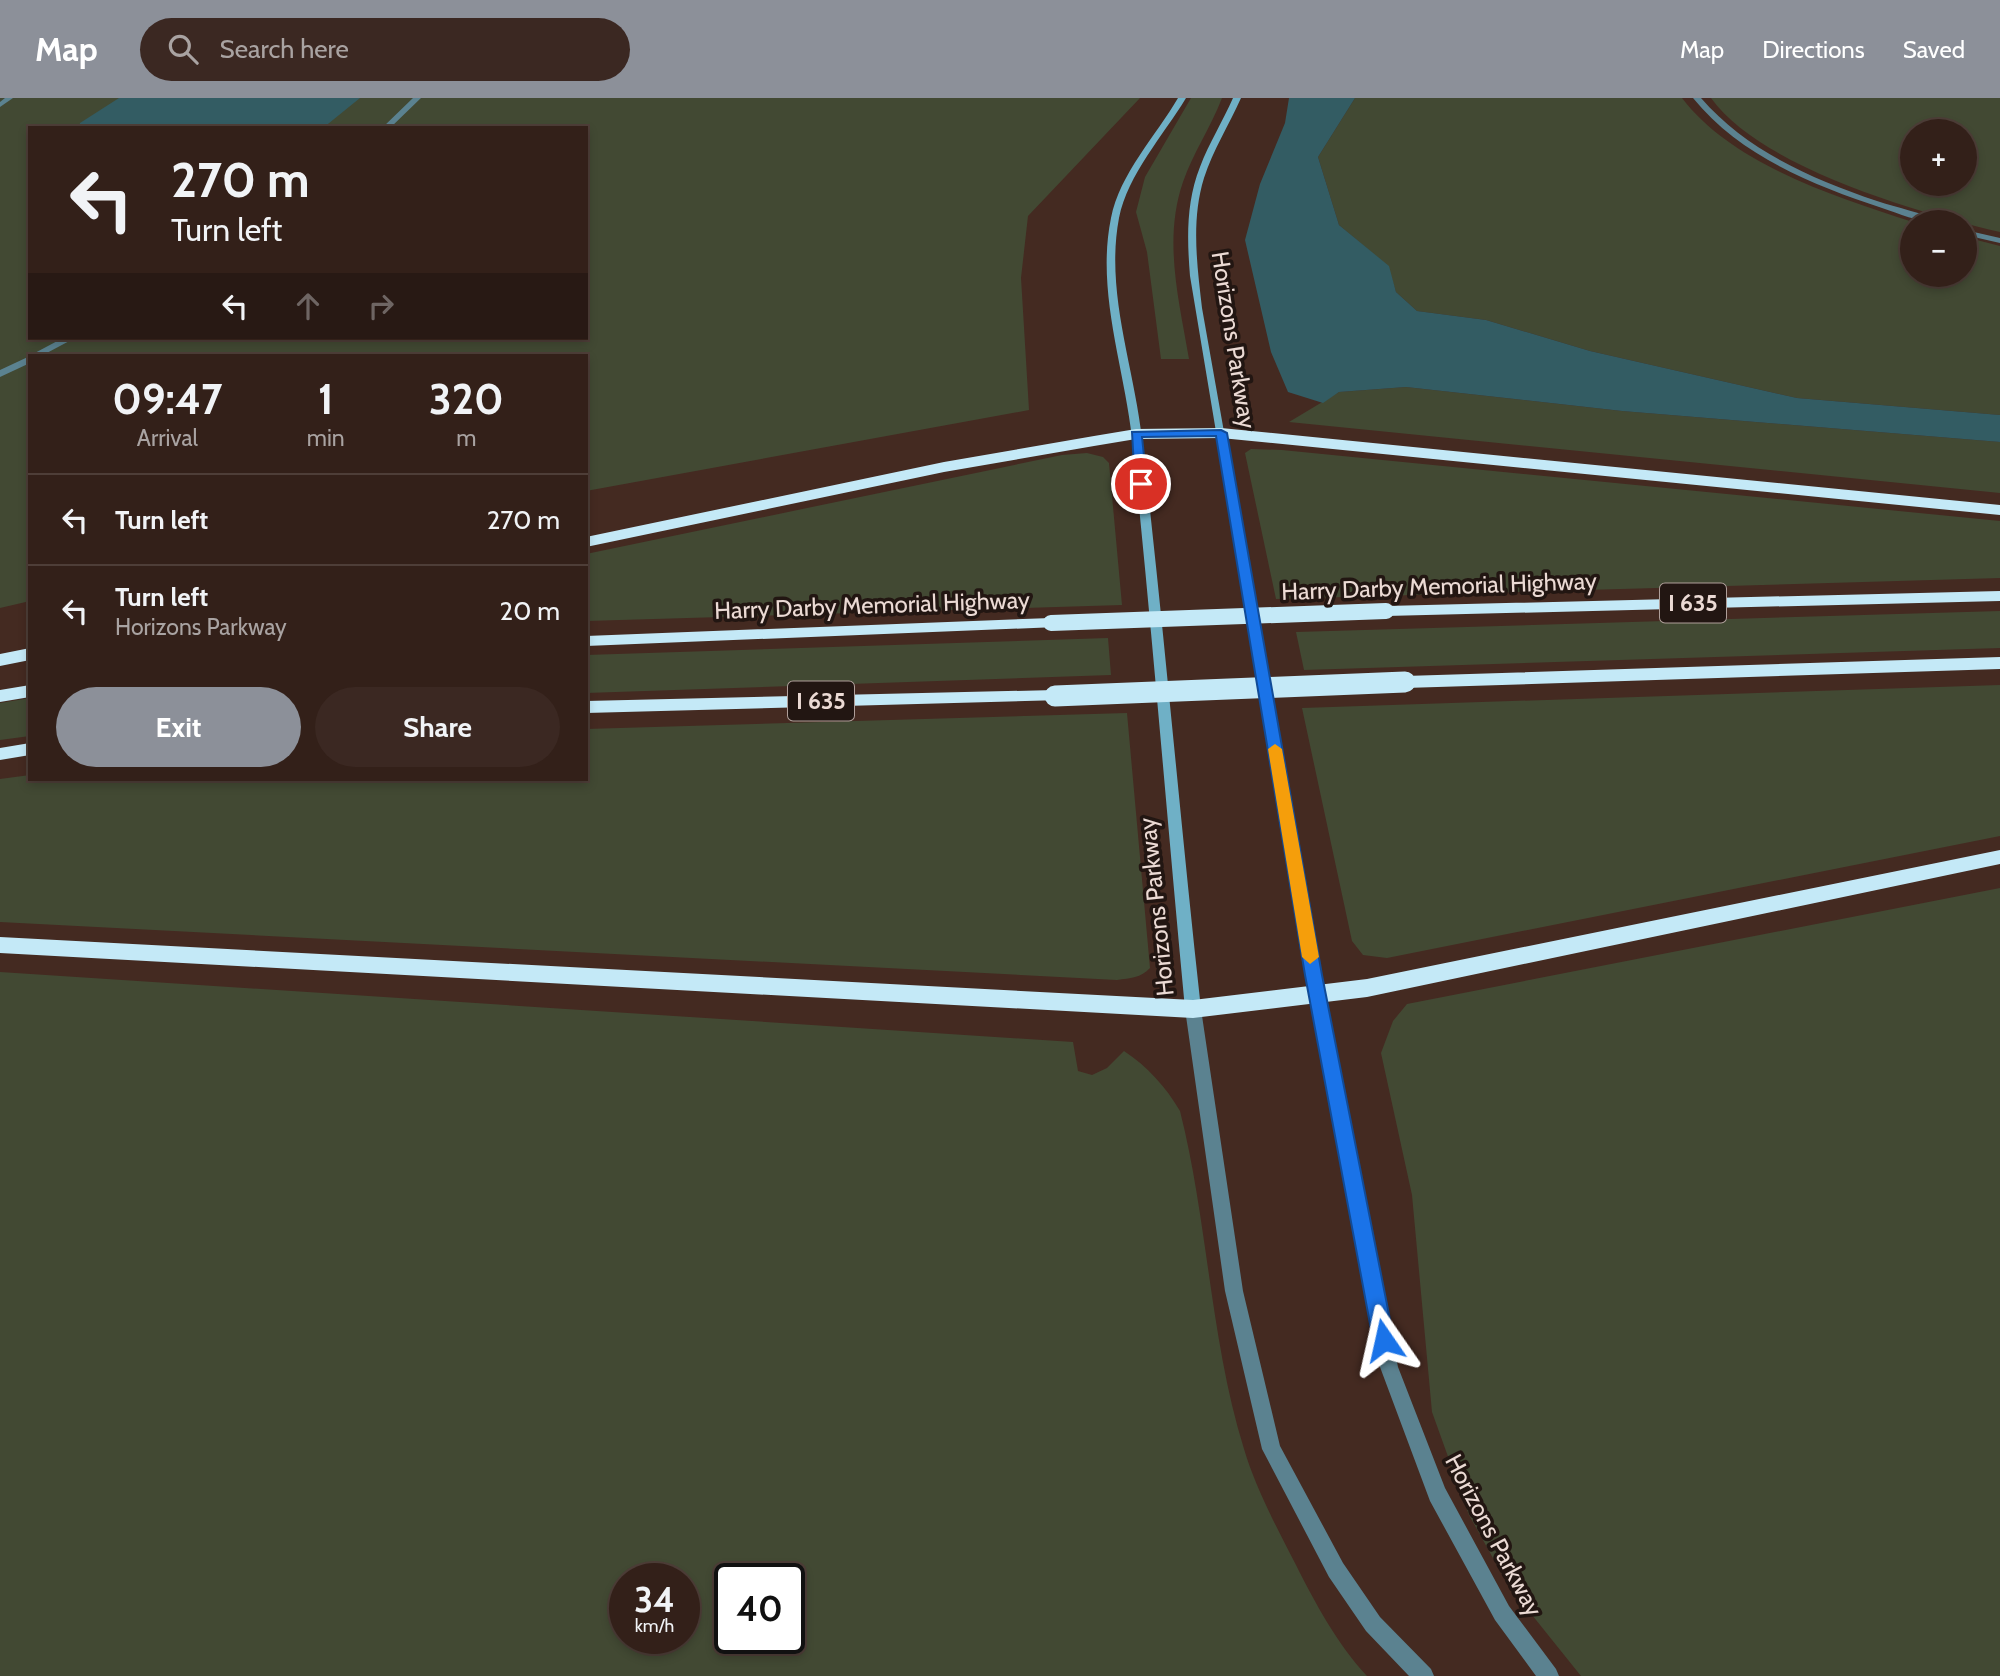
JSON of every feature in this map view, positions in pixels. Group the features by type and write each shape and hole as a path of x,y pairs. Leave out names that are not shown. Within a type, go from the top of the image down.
{"highway":[{"path":"588,542 944,467 1136,434 1221,433 2000,510"},
{"name":"Harry Darby Memorial Highway","path":"588,641 1386,611 2000,596"},
{"path":"0,660 28,654"},
{"name":"I 635","path":"588,707 1055,696 2000,663"},
{"path":"0,696 28,691"},
{"path":"0,754 28,749"},
{"path":"0,945 1193,1009 1367,988 2000,857"}],"main road":[{"name":"Horizons Parkway","path":"1182,98 1133,176 1116,215 1110,260 1114,310 1136,434 1193,1009"},
{"name":"Horizons Parkway","path":"1237,98 1200,177 1193,212 1192,257 1198,308 1317,995"}],"street":[{"path":"0,105 9,98"},
{"path":"387,126 418,98"},
{"path":"1697,98 1740,139 1814,181 1900,210"},
{"path":"1977,235 2000,241"},
{"path":"38,354 67,340"},
{"path":"0,374 28,360"},
{"name":"Horizons Parkway","path":"1317,995 1389,1367 1437,1494 1502,1613 1549,1676"},
{"name":"Horizons Parkway","path":"1193,1009 1234,1291 1271,1450 1336,1570 1373,1624 1424,1676"}],"green space":[{"path":"0,98 1140,98 1028,216 1021,278 1029,410 588,491 588,354 28,354 28,601 0,608"},
{"path":"1191,98 1222,98 1183,182 1174,226 1177,292 1189,359 1161,359 1147,252 1136,212 1145,177"},
{"path":"1355,98 1682,98 1703,122 1757,160 1852,202 1900,218 1900,287 1977,287 1977,240 2000,246 2000,415 1797,398 1590,351 1486,320 1417,311 1396,292 1388,266 1339,225 1318,157"},
{"path":"1711,98 2000,98 2000,232 1977,226 1977,210 1919,210 1844,184 1766,146 1734,123"},
{"path":"1406,387 1622,411 2000,442 2000,493 1289,422 1339,392"},
{"path":"1251,449 2000,521 2000,578 1276,599 1245,453"},
{"path":"1087,453 1103,457 1109,463 1122,605 588,621 588,554 1062,455"},
{"path":"2000,611 2000,648 1304,670 1296,632"},
{"path":"1108,638 1111,675 588,693 588,655"},
{"path":"2000,685 2000,836 1387,958 1363,955 1352,941 1302,708"},
{"path":"28,698 28,736 0,740 0,703"},
{"path":"1127,713 1150,968 1143,974 1117,980 0,922 0,779 28,775 28,781 588,781 588,729"},
{"path":"2000,888 2000,1676 1581,1676 1508,1585 1469,1515 1432,1412 1412,1195 1381,1053 1393,1021 1407,1004"},
{"path":"0,972 1073,1042 1078,1071 1092,1075 1107,1068 1124,1051 1155,1078 1180,1111 1197,1195 1224,1365 1244,1449 1255,1479 1274,1523 1319,1609 1346,1651 1367,1676 0,1676"}],"water":[{"path":"119,98 360,98 325,126 79,126 80,123"},
{"path":"1289,98 1355,98 1318,157 1339,225 1389,266 1396,292 1417,311 1486,320 1590,351 1797,398 2000,415 2000,442 1622,411 1406,387 1339,392 1323,403 1288,392 1271,352 1245,240 1260,184 1285,123"}],"slow traffic":[{"path":"1275,749 1310,957"}],"route":[{"path":"1141,484 1136,434 1221,433 1313,975 1384,1340"}]}
